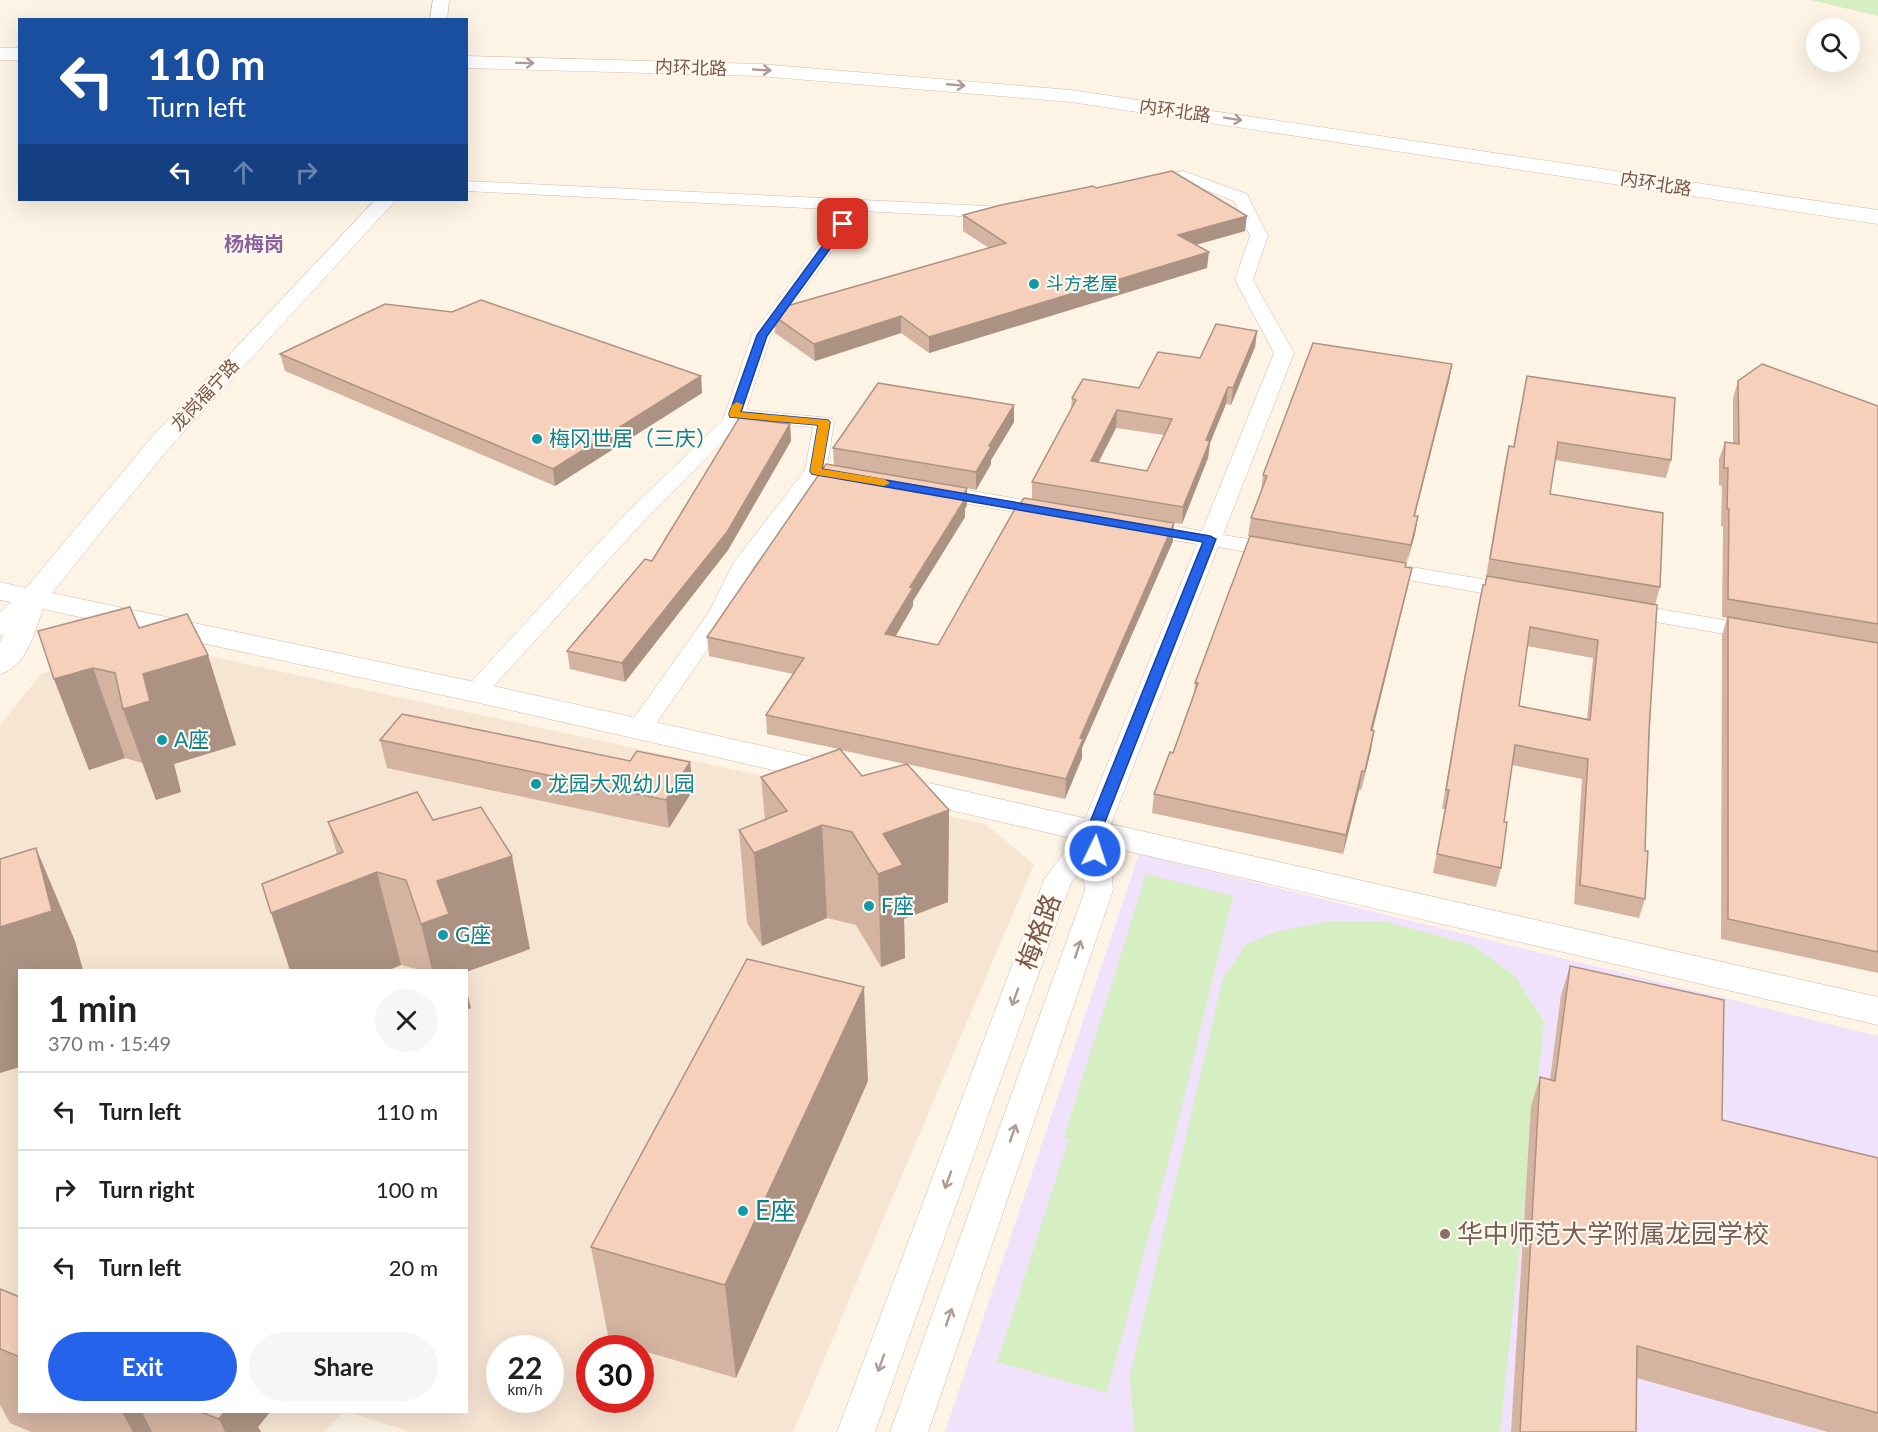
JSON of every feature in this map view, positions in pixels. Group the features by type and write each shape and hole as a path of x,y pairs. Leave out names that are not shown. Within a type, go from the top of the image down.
{"main road":[{"path":"0,39 18,40"},
{"name":"内环北路","path":"468,47 659,50 770,55 885,63 1070,81 1878,201"},
{"path":"0,54 18,54"},
{"name":"内环北路","path":"468,62 863,76 1059,95 1878,218"}],"street":[{"path":"438,18 441,0"},
{"path":"454,18 457,0"},
{"path":"1094,832 1284,353 1244,280 1259,236 1241,198 1183,176 1126,187"},
{"path":"468,186 1000,213 1023,208"},
{"name":"龙岗福宁路","path":"0,627 33,598 160,443 385,201"},
{"path":"475,692 634,518 732,422 762,335 857,205"},
{"path":"639,729 721,613 742,567 816,471 824,422 734,414"},
{"path":"816,471 872,481"},
{"path":"906,487 1075,516"},
{"path":"1120,524 1302,555"},
{"path":"1360,565 1534,595"},
{"path":"0,591 475,692 1878,1011"},
{"name":"龙岗福宁路","path":"0,665 11,652 33,598"},
{"path":"1605,607 1777,636"},
{"name":"梅格路","path":"856,1432 1058,879 1094,832"},
{"name":"梅格路","path":"909,1432 1099,890 1094,832"}],"shaded area":[{"path":"144,642 985,824 1034,864 793,1432 411,1432 352,1413 468,1413 468,969 18,969 18,1413 343,1413 324,1432 0,1432 0,725 41,674"},
{"name":"华中师范大学附属龙园学校","path":"1139,854 1878,1036 1878,1432 945,1432"}],"green space":[{"path":"1811,0 1878,0 1878,16"},
{"path":"1146,874 1233,896 1168,1163 1107,1393 997,1362 1069,1139 1064,1137"},
{"path":"1333,921 1384,921 1472,945 1515,976 1544,1022 1500,1432 1134,1432 1130,1376 1223,978 1246,944 1278,931"}],"building":[{"path":"1172,171 1247,216 1178,235 1209,252 929,337 901,316 814,344 774,316 780,308 1006,243 963,215 1001,205 1093,186 1096,188"},
{"name":"梅冈世居（三庆）","path":"481,300 701,376 553,469 280,354 385,304 452,312"},
{"path":"1216,324 1257,331 1233,388 1228,387 1206,440 1210,441 1183,507 1032,482 1076,400 1072,398 1083,379 1139,388 1158,352 1200,358","holes":["1117,410 1172,419 1147,471 1091,461"]},
{"path":"1313,343 1452,364 1414,516 1418,516 1411,545 1251,518 1267,476 1263,475"},
{"path":"1762,364 1878,406 1878,624 1728,599 1729,509 1727,509 1728,468 1724,468 1725,442 1739,444 1738,381"},
{"path":"1527,376 1675,398 1671,460 1558,442 1550,494 1663,513 1660,587 1490,559 1509,446 1514,447"},
{"path":"878,383 1014,405 976,472 833,448"},
{"path":"739,418 790,424 727,532 622,663 567,651 645,559 652,561"},
{"path":"826,464 967,488 961,499 965,499 910,587 913,588 885,634 938,645 1016,507 1024,498 1174,523 1080,738 1083,739 1066,779 766,715 804,658 707,637"},
{"path":"1250,536 1406,563 1405,567 1412,568 1371,730 1374,731 1365,771 1362,771 1346,835 1154,794 1170,752 1173,753 1198,683 1195,683"},
{"path":"1487,576 1657,605 1649,731 1645,851 1648,851 1645,899 1580,885 1588,759 1515,745 1504,822 1507,822 1501,868 1437,854 1449,790 1446,790 1465,677 1483,585 1485,585","holes":["1530,627 1598,640 1590,720 1519,706"]},
{"path":"130,607 139,628 187,614 208,655 143,674 150,701 123,709 115,673 93,668 54,679 38,631"},
{"path":"1728,617 1878,643 1878,952 1728,919"},
{"path":"402,714 630,761 637,751 690,762 666,800 380,740"},
{"path":"840,749 862,776 907,764 949,810 883,834 903,865 878,874 852,832 822,825 754,853 739,830 787,811 761,777"},
{"path":"417,792 433,820 481,807 512,856 437,881 449,914 421,924 406,880 377,872 271,913 262,884 343,852 328,822"},
{"path":"36,848 52,911 0,927 0,859"},
{"path":"747,959 864,987 725,1285 591,1247"},
{"path":"1570,966 1724,1000 1722,1120 1878,1158 1878,1413 1637,1346 1636,1432 1520,1432 1540,1077 1555,1081"},
{"path":"0,1289 18,1296 18,1356 0,1349"},
{"path":"204,1413 223,1413 219,1419"}],"slow traffic":[{"path":"737,405 734,414 824,422 816,471 884,483"}],"place":[{"name":"斗方老屋","path":"1034,284"},
{"name":"梅冈世居（三庆）","path":"537,439"},
{"name":"A座","path":"162,740"},
{"name":"龙园大观幼儿园","path":"536,784"},
{"name":"F座","path":"869,906"},
{"name":"G座","path":"443,935"},
{"name":"E座","path":"743,1211"},
{"name":"华中师范大学附属龙园学校","path":"1445,1234"}],"district":[{"name":"杨梅岗","path":"254,244"}],"route":[{"path":"843,224 762,335 734,414 824,422 816,471 1210,539 1094,832 1095,851"}]}
